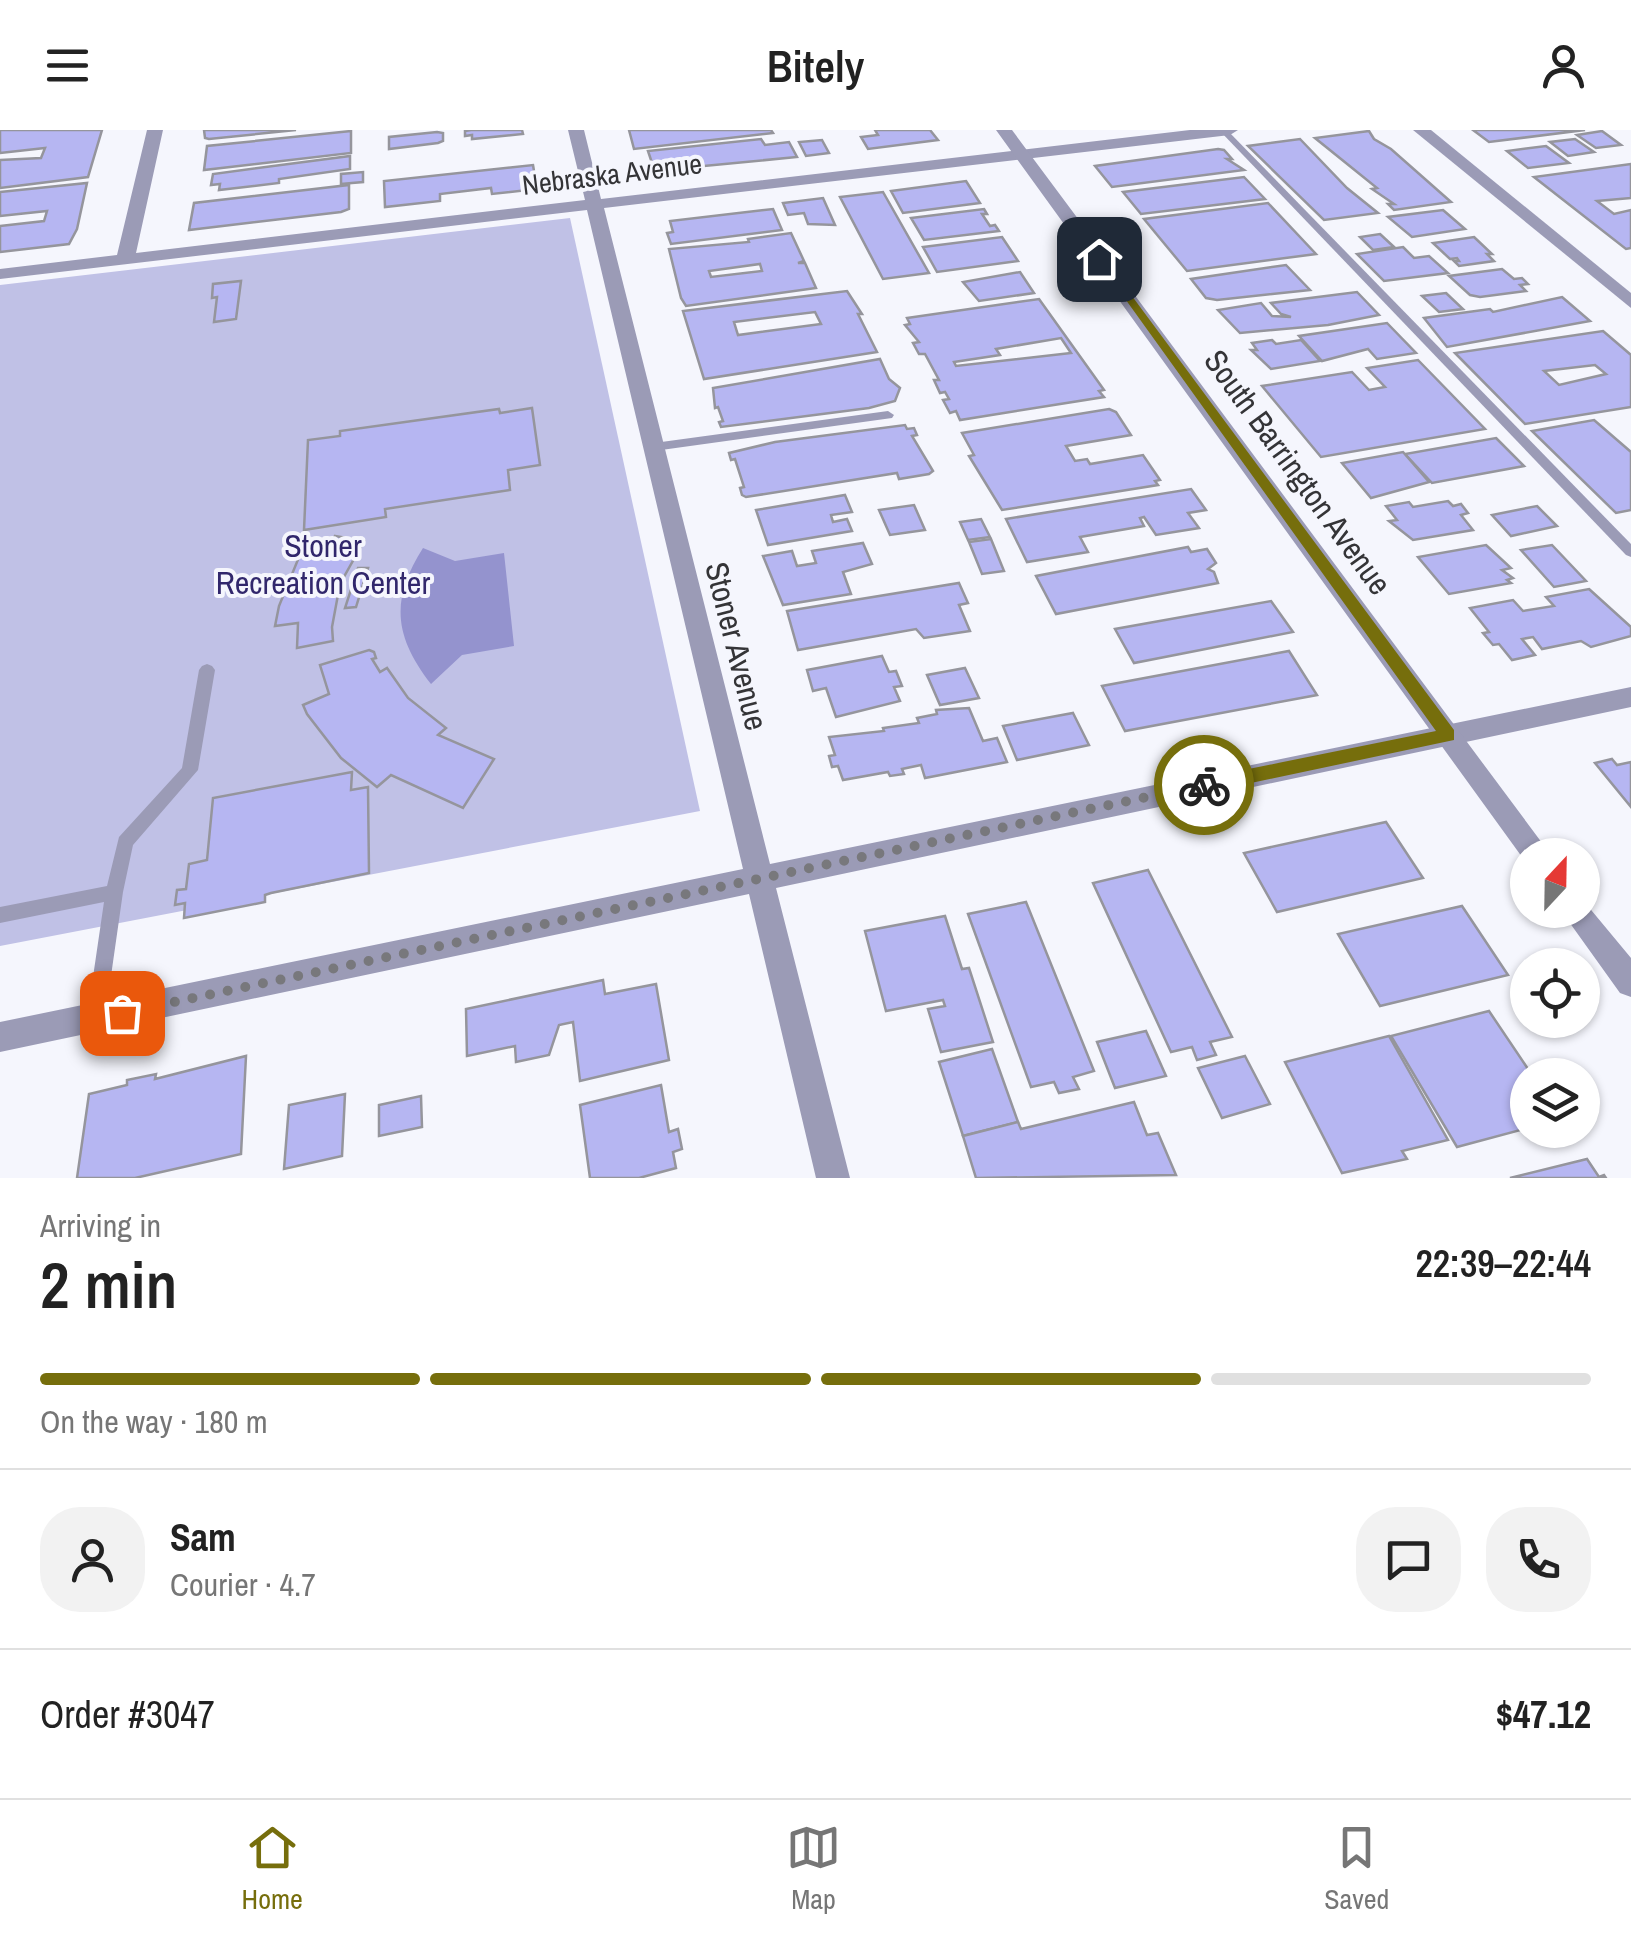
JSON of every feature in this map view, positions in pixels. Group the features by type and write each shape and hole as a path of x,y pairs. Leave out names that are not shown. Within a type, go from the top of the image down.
{"street":[{"path":"125,260 155,130"},
{"name":"Stoner Avenue","path":"576,130 833,1178"},
{"name":"South Barrington Avenue","path":"1004,130 1524,838"},
{"name":"Nebraska Avenue","path":"0,274 1226,130"},
{"path":"1420,130 1631,302"},
{"path":"0,1037 1631,697"},
{"path":"1590,928 1631,983"}],"lane":[{"path":"1226,130 1631,552"},
{"path":"654,446 888,415"},
{"path":"96,1018 125,842 190,770 207,670"},
{"path":"0,915 114,892"}],"green space":[{"name":"Stoner Recreation Center","path":"570,218 700,811 0,946 0,285"}],"water":[{"path":"423,548 455,561 504,553 514,646 462,655 431,684 410,650 401,618 405,584"}],"building":[{"path":"0,130 102,130 88,177 0,188 0,160 41,158 45,148 0,153"},
{"path":"204,130 296,130 209,139 205,138"},
{"path":"522,130 523,134 472,139 472,135 465,136 465,131"},
{"path":"629,130 771,130 773,133 634,149"},
{"path":"875,130 930,130 938,140 868,149 861,137 878,135"},
{"path":"1473,130 1585,130 1489,142"},
{"path":"351,131 351,153 204,170 207,146"},
{"path":"1369,131 1451,202 1394,210 1388,204 1394,204 1372,189 1377,188 1315,138"},
{"path":"1602,131 1621,145 1596,148 1577,135"},
{"path":"443,133 443,141 389,149 389,137"},
{"path":"761,139 765,145 789,142 797,157 662,170 654,169 648,151"},
{"path":"1300,139 1347,188 1378,213 1324,220 1248,146"},
{"path":"1575,139 1594,152 1568,156 1550,142"},
{"path":"822,140 829,153 806,156 799,142"},
{"path":"1546,146 1569,163 1528,168 1507,151"},
{"path":"1218,149 1244,170 1112,187 1095,166"},
{"path":"350,156 350,169 219,190 220,184 211,185 213,174"},
{"path":"1631,164 1631,198 1597,201 1614,214 1631,210 1631,248 1626,249 1534,177"},
{"path":"533,165 537,189 492,194 491,188 440,194 440,201 385,207 384,181"},
{"path":"363,172 363,182 341,184 341,174"},
{"path":"1244,177 1265,199 1141,214 1123,192"},
{"path":"966,181 980,203 903,213 891,191"},
{"path":"87,183 77,229 69,244 0,252 0,226 44,221 47,211 0,216 0,192"},
{"path":"349,185 349,209 341,212 189,230 194,203"},
{"path":"883,192 929,273 883,279 840,197"},
{"path":"823,198 835,225 808,224 804,213 788,215 783,203"},
{"path":"1268,203 1316,254 1187,271 1144,219"},
{"path":"773,209 782,230 671,244 667,233 673,232 670,221"},
{"path":"984,209 987,214 982,214 990,226 995,225 999,231 924,240 911,218"},
{"path":"1443,210 1465,229 1412,237 1388,217"},
{"path":"791,233 804,261 798,263 805,263 816,288 686,306 669,249 749,242 748,239","holes":["760,264 762,271 711,277 709,271"]},
{"path":"1380,234 1394,247 1373,250 1360,237"},
{"path":"1002,237 1018,261 937,272 923,247"},
{"path":"1474,237 1494,261 1459,266 1454,261 1459,261 1457,258 1450,259 1433,243"},
{"path":"1403,247 1414,258 1429,256 1448,273 1384,281 1357,254"},
{"path":"1286,265 1310,290 1217,300 1206,298 1191,279"},
{"path":"1502,269 1514,279 1522,278 1528,284 1520,285 1526,291 1480,297 1470,295 1449,276"},
{"path":"1020,272 1034,293 979,301 963,282"},
{"path":"241,281 236,319 214,322 217,297 212,298 213,284"},
{"path":"847,291 862,314 858,314 877,352 704,379 683,311","holes":["815,312 821,324 738,335 734,322"]},
{"path":"1357,292 1379,315 1328,325 1240,333 1218,310 1261,303 1272,316 1291,317 1281,314 1271,303"},
{"path":"1446,293 1463,309 1439,312 1422,296"},
{"path":"1562,297 1590,321 1447,347 1424,318 1490,309 1493,312"},
{"path":"1039,299 1104,390 1099,391 1104,397 960,420 956,411 950,413 943,400 949,399 945,392 940,393 934,380 939,380 925,354 919,354 913,343 919,342 905,325 910,324 907,318","holes":["1061,338 1071,353 956,366 954,362 1000,355 996,349"]},
{"path":"1387,323 1416,353 1377,359 1368,349 1322,361 1299,336"},
{"path":"1603,331 1631,355 1631,407 1525,424 1455,353","holes":["1595,365 1606,374 1559,385 1544,371"]},
{"path":"1272,340 1276,344 1301,340 1320,361 1271,369 1251,350 1257,350 1252,343"},
{"path":"880,359 889,379 900,388 895,401 869,408 721,427 719,422 723,421 718,407 715,408 713,388"},
{"path":"1418,360 1485,429 1321,457 1262,386 1352,372 1369,390 1385,387 1367,368"},
{"path":"532,408 540,465 508,470 510,490 385,509 386,517 304,530 308,440 340,436 340,431"},
{"path":"1109,409 1116,412 1131,435 1066,446 1075,461 1087,459 1090,464 1143,455 1160,480 1155,481 1158,485 1002,510 969,456 974,455 962,433"},
{"path":"1594,420 1631,452 1631,510 1616,513 1532,431"},
{"path":"905,425 907,429 914,428 917,435 912,436 933,471 929,474 899,479 897,473 746,497 742,495 740,488 744,487 735,459 731,460 729,453 775,442"},
{"path":"1496,438 1524,466 1432,483 1405,454"},
{"path":"1403,452 1429,482 1371,498 1342,463"},
{"path":"1191,489 1206,510 1188,513 1199,528 1156,535 1144,517 1140,518 1144,526 1080,537 1088,552 1027,562 1006,519"},
{"path":"845,495 852,512 831,515 833,522 847,519 852,531 768,545 756,510"},
{"path":"1448,501 1453,506 1461,504 1468,513 1461,515 1473,530 1413,540 1389,521 1397,520 1386,506 1409,502 1413,507"},
{"path":"914,505 925,530 890,535 879,510"},
{"path":"1537,506 1557,526 1511,536 1492,515"},
{"path":"981,519 990,537 968,540 960,522"},
{"path":"335,536 364,541 340,584 333,641 297,648 298,623 275,626 279,606 299,557 321,559"},
{"path":"991,539 1004,571 982,574 969,542"},
{"path":"863,543 872,564 843,572 851,594 783,605 763,556 792,551 797,566 816,563 812,551"},
{"path":"1486,545 1511,568 1502,570 1513,578 1507,580 1511,583 1449,594 1418,557"},
{"path":"1552,545 1586,581 1554,587 1521,550"},
{"path":"1188,547 1191,552 1207,549 1216,563 1208,569 1214,572 1218,583 1056,614 1036,576"},
{"path":"358,568 368,568 356,607 345,608"},
{"path":"959,583 968,603 959,605 970,631 924,638 916,629 798,650 787,611"},
{"path":"1589,589 1631,627 1631,636 1591,647 1581,641 1542,649 1533,637 1522,639 1535,655 1512,660 1483,633 1489,632 1470,608 1513,600 1523,611 1554,606 1546,597"},
{"path":"1271,601 1293,632 1134,663 1115,629"},
{"path":"369,650 374,652 376,658 372,659 380,672 387,668 408,698 446,728 438,735 494,759 463,808 391,775 377,787 341,758 307,714 303,705 329,694 320,665"},
{"path":"1289,651 1317,695 1125,731 1102,686"},
{"path":"882,656 889,672 896,671 902,686 894,687 900,701 836,717 826,688 813,691 807,670"},
{"path":"965,668 979,698 940,705 927,675"},
{"path":"969,708 983,741 997,738 1007,762 925,778 921,765 902,769 904,774 890,776 888,772 843,780 838,766 832,767 829,756 835,755 829,737 884,731 883,728 919,723 917,718 937,714 936,710"},
{"path":"1073,713 1089,745 1017,760 1003,726"},
{"path":"1612,759 1617,765 1631,762 1631,807 1595,763"},
{"path":"352,772 351,790 368,787 369,873 271,893 265,895 265,902 184,918 185,903 175,905 177,890 186,889 189,864 207,860 213,798"},
{"path":"1386,822 1423,878 1277,912 1244,853"},
{"path":"1148,870 1232,1037 1210,1042 1216,1055 1197,1060 1192,1047 1171,1052 1093,883"},
{"path":"1026,902 1094,1071 1073,1077 1079,1089 1059,1093 1054,1082 1031,1087 968,914"},
{"path":"1462,906 1508,975 1380,1006 1338,934"},
{"path":"945,916 962,969 969,968 993,1042 941,1052 928,1009 945,1006 943,1000 886,1011 865,931"},
{"path":"603,980 605,994 656,984 669,1060 580,1081 573,1022 559,1025 549,1055 516,1062 515,1046 467,1056 466,1009"},
{"path":"1489,1011 1521,1058 1510,1058 1510,1133 1457,1147 1391,1036"},
{"path":"1146,1031 1166,1076 1115,1088 1097,1042"},
{"path":"1389,1036 1448,1140 1402,1151 1407,1159 1342,1173 1285,1062"},
{"path":"992,1049 1018,1122 963,1136 939,1062"},
{"path":"246,1056 241,1154 135,1178 77,1178 89,1094 127,1085 127,1080 156,1074 155,1079"},
{"path":"1245,1056 1270,1104 1222,1118 1198,1068"},
{"path":"661,1085 669,1132 678,1129 682,1149 673,1152 676,1168 639,1178 590,1178 580,1105"},
{"path":"345,1094 342,1156 284,1169 289,1105"},
{"path":"421,1096 422,1127 379,1136 379,1105"},
{"path":"1134,1102 1147,1135 1158,1133 1176,1175 976,1178 963,1136 1018,1122 1021,1129"},
{"path":"1587,1159 1599,1177 1606,1178 1510,1178"}],"way so far":[{"path":"122,1013 729,882 1204,785"}],"route":[{"path":"1099,259 1448,735 1204,785"}]}
